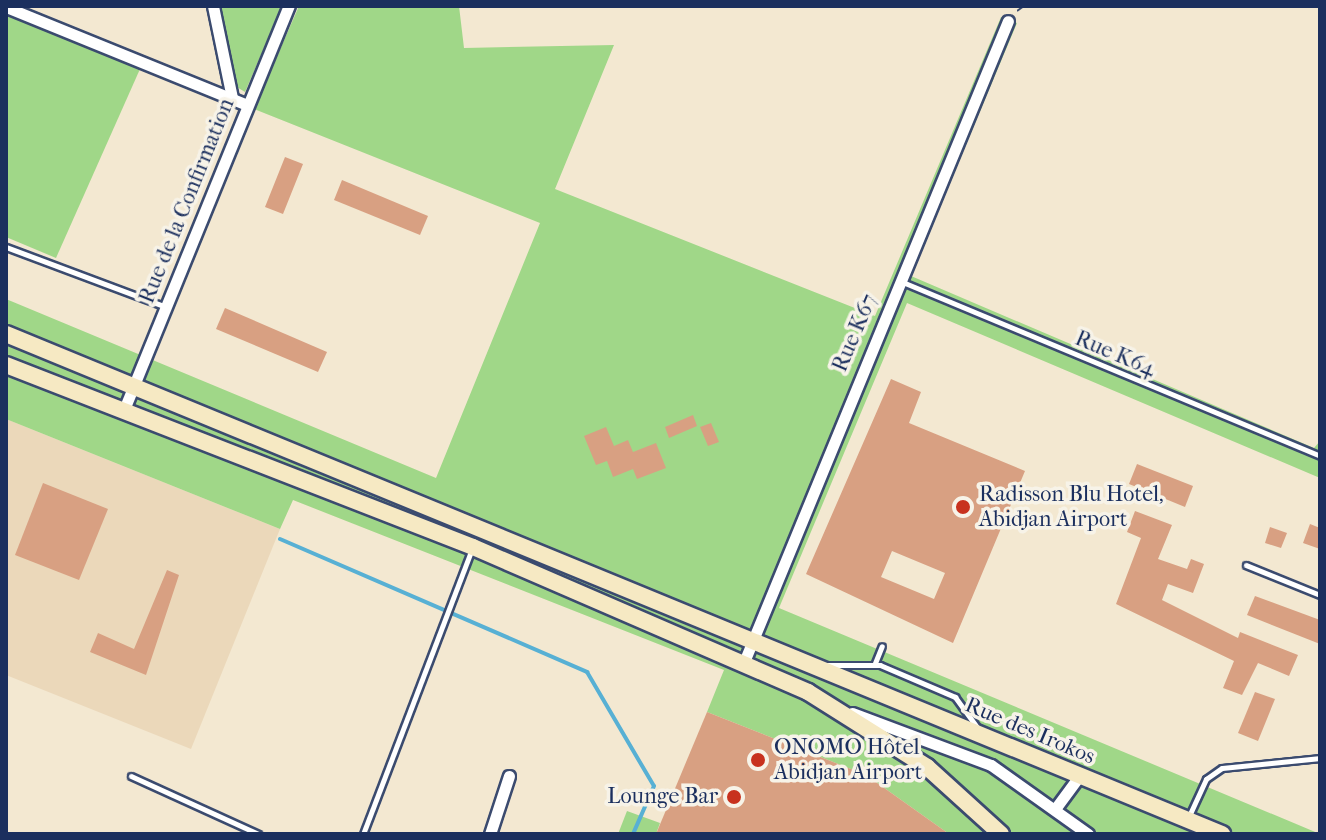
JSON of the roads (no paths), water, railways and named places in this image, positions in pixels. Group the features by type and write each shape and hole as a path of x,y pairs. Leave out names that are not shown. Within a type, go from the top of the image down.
{"main road":[{"name":"Rue des Irokos","path":"6,334 1080,775 1185,827 1222,834"},
{"path":"6,365 473,547 808,692 851,713 952,787 1001,834"},
{"path":"808,692 816,667"}],"street":[{"path":"213,6 232,98"},
{"name":"Rue de la Confirmation","path":"123,412 289,6"},
{"path":"6,7 247,105"},
{"name":"Rue K67","path":"744,662 1008,21"},
{"path":"851,713 991,765 1088,834"},
{"path":"1055,809 1080,775"},
{"path":"490,834 509,776"}],"lane":[{"path":"6,247 165,307"},
{"name":"Rue K64","path":"899,281 1320,456"},
{"path":"363,834 473,547"},
{"path":"1246,565 1320,595"},
{"path":"875,663 882,646"},
{"path":"816,667 875,663 955,697 984,736"},
{"path":"1185,827 1206,779 1222,768 1320,758"},
{"path":"131,776 258,834"}],"waterway":[{"path":"280,539 587,672 654,786 633,834"}],"place":[{"name":"Radisson Blu Hotel, Abidjan Airport","path":"963,507"},
{"name":"ONOMO Hôtel Abidjan Airport","path":"758,760"},
{"name":"Lounge Bar","path":"734,797"}]}
